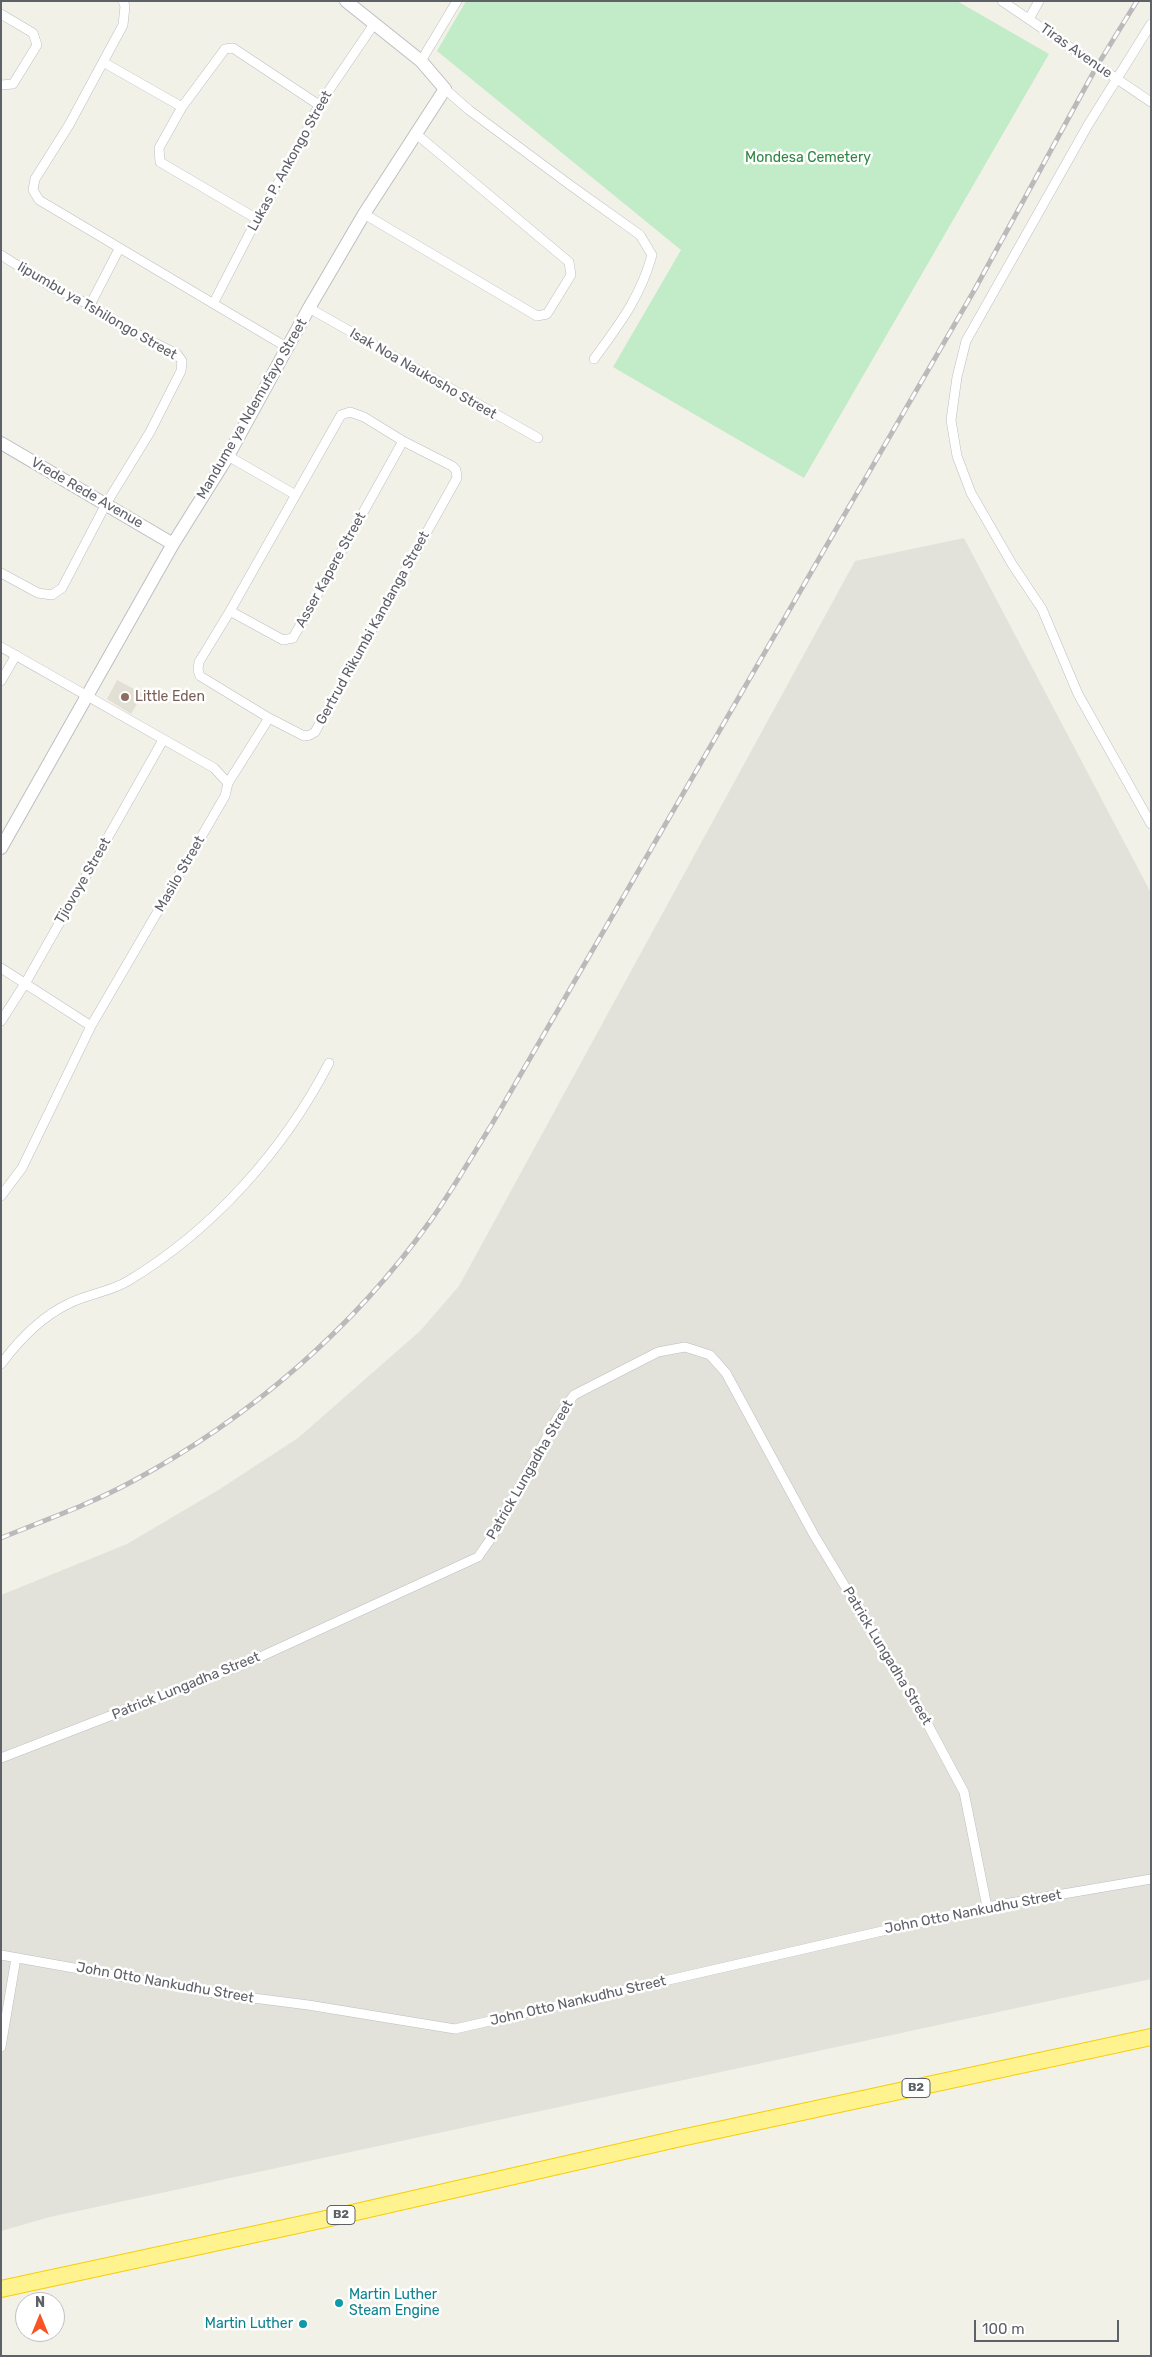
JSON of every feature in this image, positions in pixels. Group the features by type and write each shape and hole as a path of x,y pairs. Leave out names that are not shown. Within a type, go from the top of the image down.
{"highway":[{"name":"B2","path":"1,2289 806,2111 1151,2037"}],"street":[{"path":"123,1 125,6 123,25 69,125 35,179 33,190 39,200 119,249 214,302 288,348"},
{"path":"346,1 421,61 445,89 469,110 570,186 640,235 652,255 646,277 633,305 594,358"},
{"path":"421,61 457,1"},
{"name":"Tiras Avenue","path":"1002,1 1151,102"},
{"path":"1029,19 1038,1"},
{"path":"1,14 33,33 37,45 13,84 1,85"},
{"name":"Lukas P. Ankongo Street","path":"214,302 257,219 294,156 319,105 374,24"},
{"path":"1151,24 1118,80 1088,125 966,341 957,378 951,420 957,456 971,492 1012,564 1042,609 1078,694 1151,824"},
{"path":"257,219 160,162 159,148 182,107 224,48 233,48 319,105"},
{"path":"103,62 182,107"},
{"name":"Mandume ya Ndemufayo Street","path":"1,848 173,544 228,456 309,308 364,214 445,89"},
{"path":"364,214 537,316 547,314 571,274 569,262 415,134"},
{"path":"90,305 119,249"},
{"name":"Iipumbu ya Tshilongo Street","path":"1,255 50,286 90,305 123,327 177,354 182,361 181,371 150,432 106,504"},
{"name":"Isak Noa Naukosho Street","path":"309,308 538,438"},
{"name":"Gertrud Rikumbi Kandanga Street","path":"350,412 364,417 403,441 452,466 456,470 457,478 315,732 304,736 269,718 200,676 198,670 200,662 294,494 341,415 350,412"},
{"name":"Asser Kapere Street","path":"230,611 283,640 293,638 403,441"},
{"name":"Vrede Rede Avenue","path":"1,443 173,544"},
{"path":"228,456 294,494"},
{"path":"1,573 38,593 52,595 62,588 106,504"},
{"path":"1,647 214,768 228,783"},
{"path":"1,681 16,656"},
{"name":"Masilo Street","path":"1,1196 22,1168 91,1026 224,796 228,783 269,718"},
{"name":"Tjiovoye Street","path":"1,1021 26,982 163,740"},
{"path":"1,968 26,982 91,1026"},
{"path":"1,1364 25,1336 42,1321 68,1303 126,1282 157,1263 212,1217 251,1178 296,1118 329,1063"},
{"name":"Patrick Lungadha Street","path":"1,1758 247,1663 478,1557 492,1537 558,1417 574,1395 658,1352 685,1346 710,1355 726,1373 814,1535 922,1712 964,1792 987,1907"},
{"name":"John Otto Nankudhu Street","path":"1,1955 214,1993 308,2005 455,2029 987,1907 1151,1879"},
{"path":"1,2047 16,1958"}],"shaded area":[{"path":"964,538 1151,893 1151,1979 50,2217 1,2231 1,1595 127,1544 220,1489 298,1438 420,1331 459,1286 855,561"},
{"name":"Little Eden","path":"117,680 143,694 131,714 107,699"}],"green space":[{"name":"Mondesa Cemetery","path":"466,1 957,1 1049,54 804,478 613,367 681,250 437,51"}],"railway":[{"path":"1,1538 84,1504 133,1481 218,1429 297,1367 334,1333 401,1260 431,1220 492,1124 975,289 1097,66 1137,1"}],"place":[{"name":"Little Eden","path":"125,697"},
{"name":"Martin Luther Steam Engine","path":"339,2303"},
{"name":"Martin Luther","path":"303,2324"}]}
